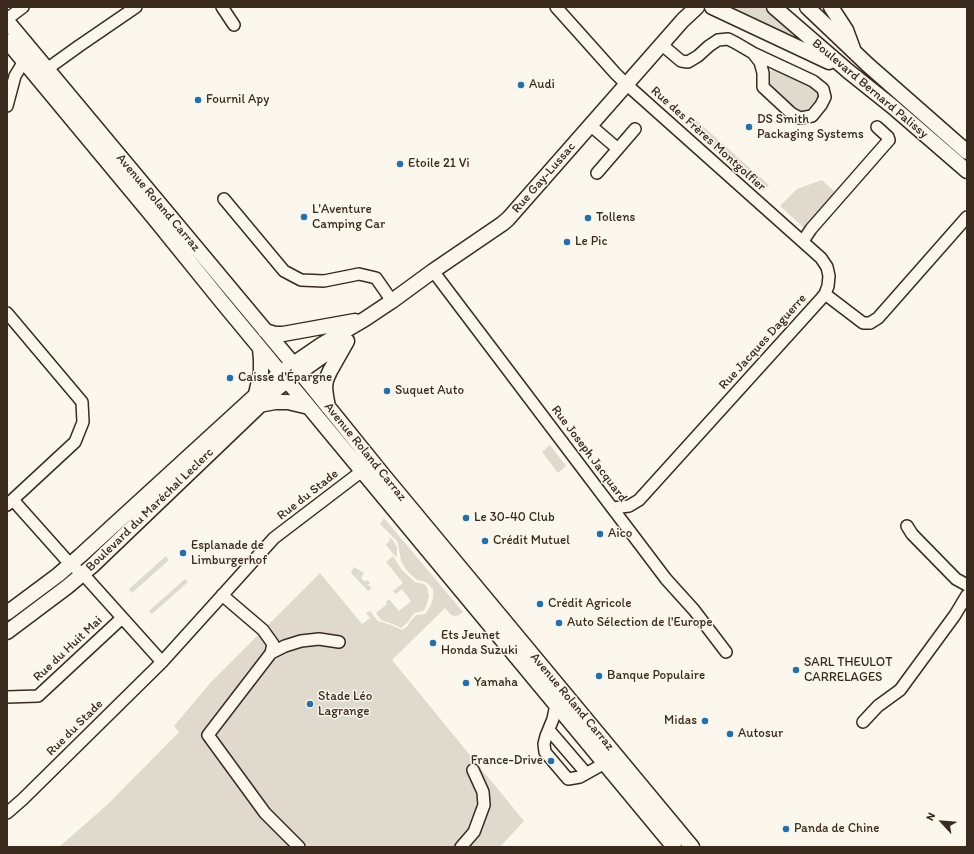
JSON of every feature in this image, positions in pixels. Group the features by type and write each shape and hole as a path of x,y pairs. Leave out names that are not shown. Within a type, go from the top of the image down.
{"main road":[{"name":"Rue Gay-Lussac","path":"284,377 321,345 392,301 508,219 661,44 696,7"},
{"path":"712,7 848,71"},
{"name":"Boulevard Bernard Palissy","path":"774,7 967,171"},
{"name":"Boulevard Bernard Palissy","path":"807,7 967,152"},
{"path":"831,7 846,30 854,51"},
{"name":"Avenue Roland Carraz","path":"7,20 692,847"},
{"name":"Avenue Roland Carraz","path":"7,41 674,847"},
{"name":"Rue Gay-Lussac","path":"296,368 327,354 351,336 365,319"},
{"path":"265,331 275,334 283,334 365,319"},
{"path":"328,407 325,387 326,380 351,336"},
{"path":"260,348 261,360 258,400 288,402 309,407"},
{"name":"Boulevard du Maréchal Leclerc","path":"7,613 70,564 284,377"},
{"name":"Boulevard du Maréchal Leclerc","path":"7,632 83,574 258,400"}],"street":[{"path":"7,20 23,7"},
{"path":"47,69 136,7"},
{"path":"222,7 234,25"},
{"name":"Rue des Frères Montgolfier","path":"556,7 626,84 821,258 827,267 829,276 825,294"},
{"path":"661,44 681,61 688,62 718,40 728,39 753,53 813,81 823,89 825,97 821,105 812,116 800,118 791,113 764,87 760,62 753,53"},
{"path":"7,106 15,76 24,61"},
{"path":"590,125 618,149"},
{"path":"803,241 811,229 888,140 888,137 876,127"},
{"path":"597,173 635,129"},
{"path":"224,199 284,272 301,280 324,281 359,274 376,278 392,301"},
{"name":"Rue Jacques Daguerre","path":"613,508 629,506 638,500 825,294 864,323 870,323 878,318 967,217"},
{"name":"Rue Joseph Jacquard","path":"433,271 666,579 694,610 726,652"},
{"path":"7,313 82,402 83,422 75,442 10,502 70,564 83,574 162,662"},
{"name":"Rue du Stade","path":"7,813 162,662 274,538 362,471"},
{"path":"907,526 912,534 956,579 967,585"},
{"path":"222,595 263,630 273,644 271,652 208,735 265,813 299,847"},
{"path":"863,722 878,706 900,690 955,615 967,595"},
{"name":"Rue du Huit Mai","path":"7,697 38,696 122,618"},
{"path":"271,652 301,641 319,639 339,642"},
{"path":"556,704 553,719 546,736 545,752 568,779 580,776 605,764"},
{"path":"546,736 580,776"},
{"path":"461,847 474,832 484,805 483,792 473,770"}],"shaded area":[{"path":"724,7 763,7 811,48"},
{"path":"776,69 820,90 820,95 804,113 800,114 767,84 767,77 772,70"},
{"path":"696,120 769,185 763,191 691,128"},
{"path":"822,180 835,192 804,228 780,206 797,189"},
{"path":"550,445 566,466 558,473 542,452"},
{"name":"Stade Léo Lagrange","path":"384,518 463,612 455,616 451,615 445,608 392,660 524,821 500,847 59,847 108,804 179,732 174,726 211,682 320,573 362,624 370,618 366,613 370,611 378,621 402,630 408,626 416,615 425,614 431,605 433,589 426,582 417,580 407,571 401,561 398,543 380,524"},
{"path":"389,537 393,540 397,548 396,557 386,545 390,540"},
{"path":"166,556 169,560 132,593 129,589"},
{"path":"393,556 401,569 415,582 424,584 427,587 429,597 425,609 414,613 407,623 401,628 381,620 376,613 387,604 386,602 389,599 399,611 411,601 402,589 396,594 393,591 403,583 386,562"},
{"path":"354,567 364,573 361,578 365,582 367,580 370,583 368,585 372,588 368,591 351,573"},
{"path":"185,579 188,582 152,614 149,611"}],"place":[{"name":"Audi","path":"521,85"},
{"name":"Fournil Apy","path":"198,100"},
{"name":"DS Smith Packaging Systems","path":"749,127"},
{"name":"Etoile 21 Vi","path":"400,164"},
{"name":"L'Aventure Camping Car","path":"304,217"},
{"name":"Tollens","path":"588,218"},
{"name":"Le Pic","path":"567,242"},
{"name":"Caisse d'Épargne","path":"230,378"},
{"name":"Suquet Auto","path":"387,391"},
{"name":"Le 30-40 Club","path":"466,518"},
{"name":"Aico","path":"600,534"},
{"name":"Crédit Mutuel","path":"485,541"},
{"name":"Esplanade de Limburgerhof","path":"183,553"},
{"name":"Crédit Agricole","path":"540,604"},
{"name":"Auto Sélection de l'Europe","path":"559,623"},
{"name":"Ets Jeunet Honda Suzuki","path":"433,643"},
{"name":"SARL THEULOT CARRELAGES","path":"796,670"},
{"name":"Banque Populaire","path":"599,676"},
{"name":"Yamaha","path":"466,683"},
{"name":"Stade Léo Lagrange","path":"310,704"},
{"name":"Midas","path":"705,721"},
{"name":"Autosur","path":"730,734"},
{"name":"France-Drive","path":"551,761"},
{"name":"Panda de Chine","path":"786,829"}]}
